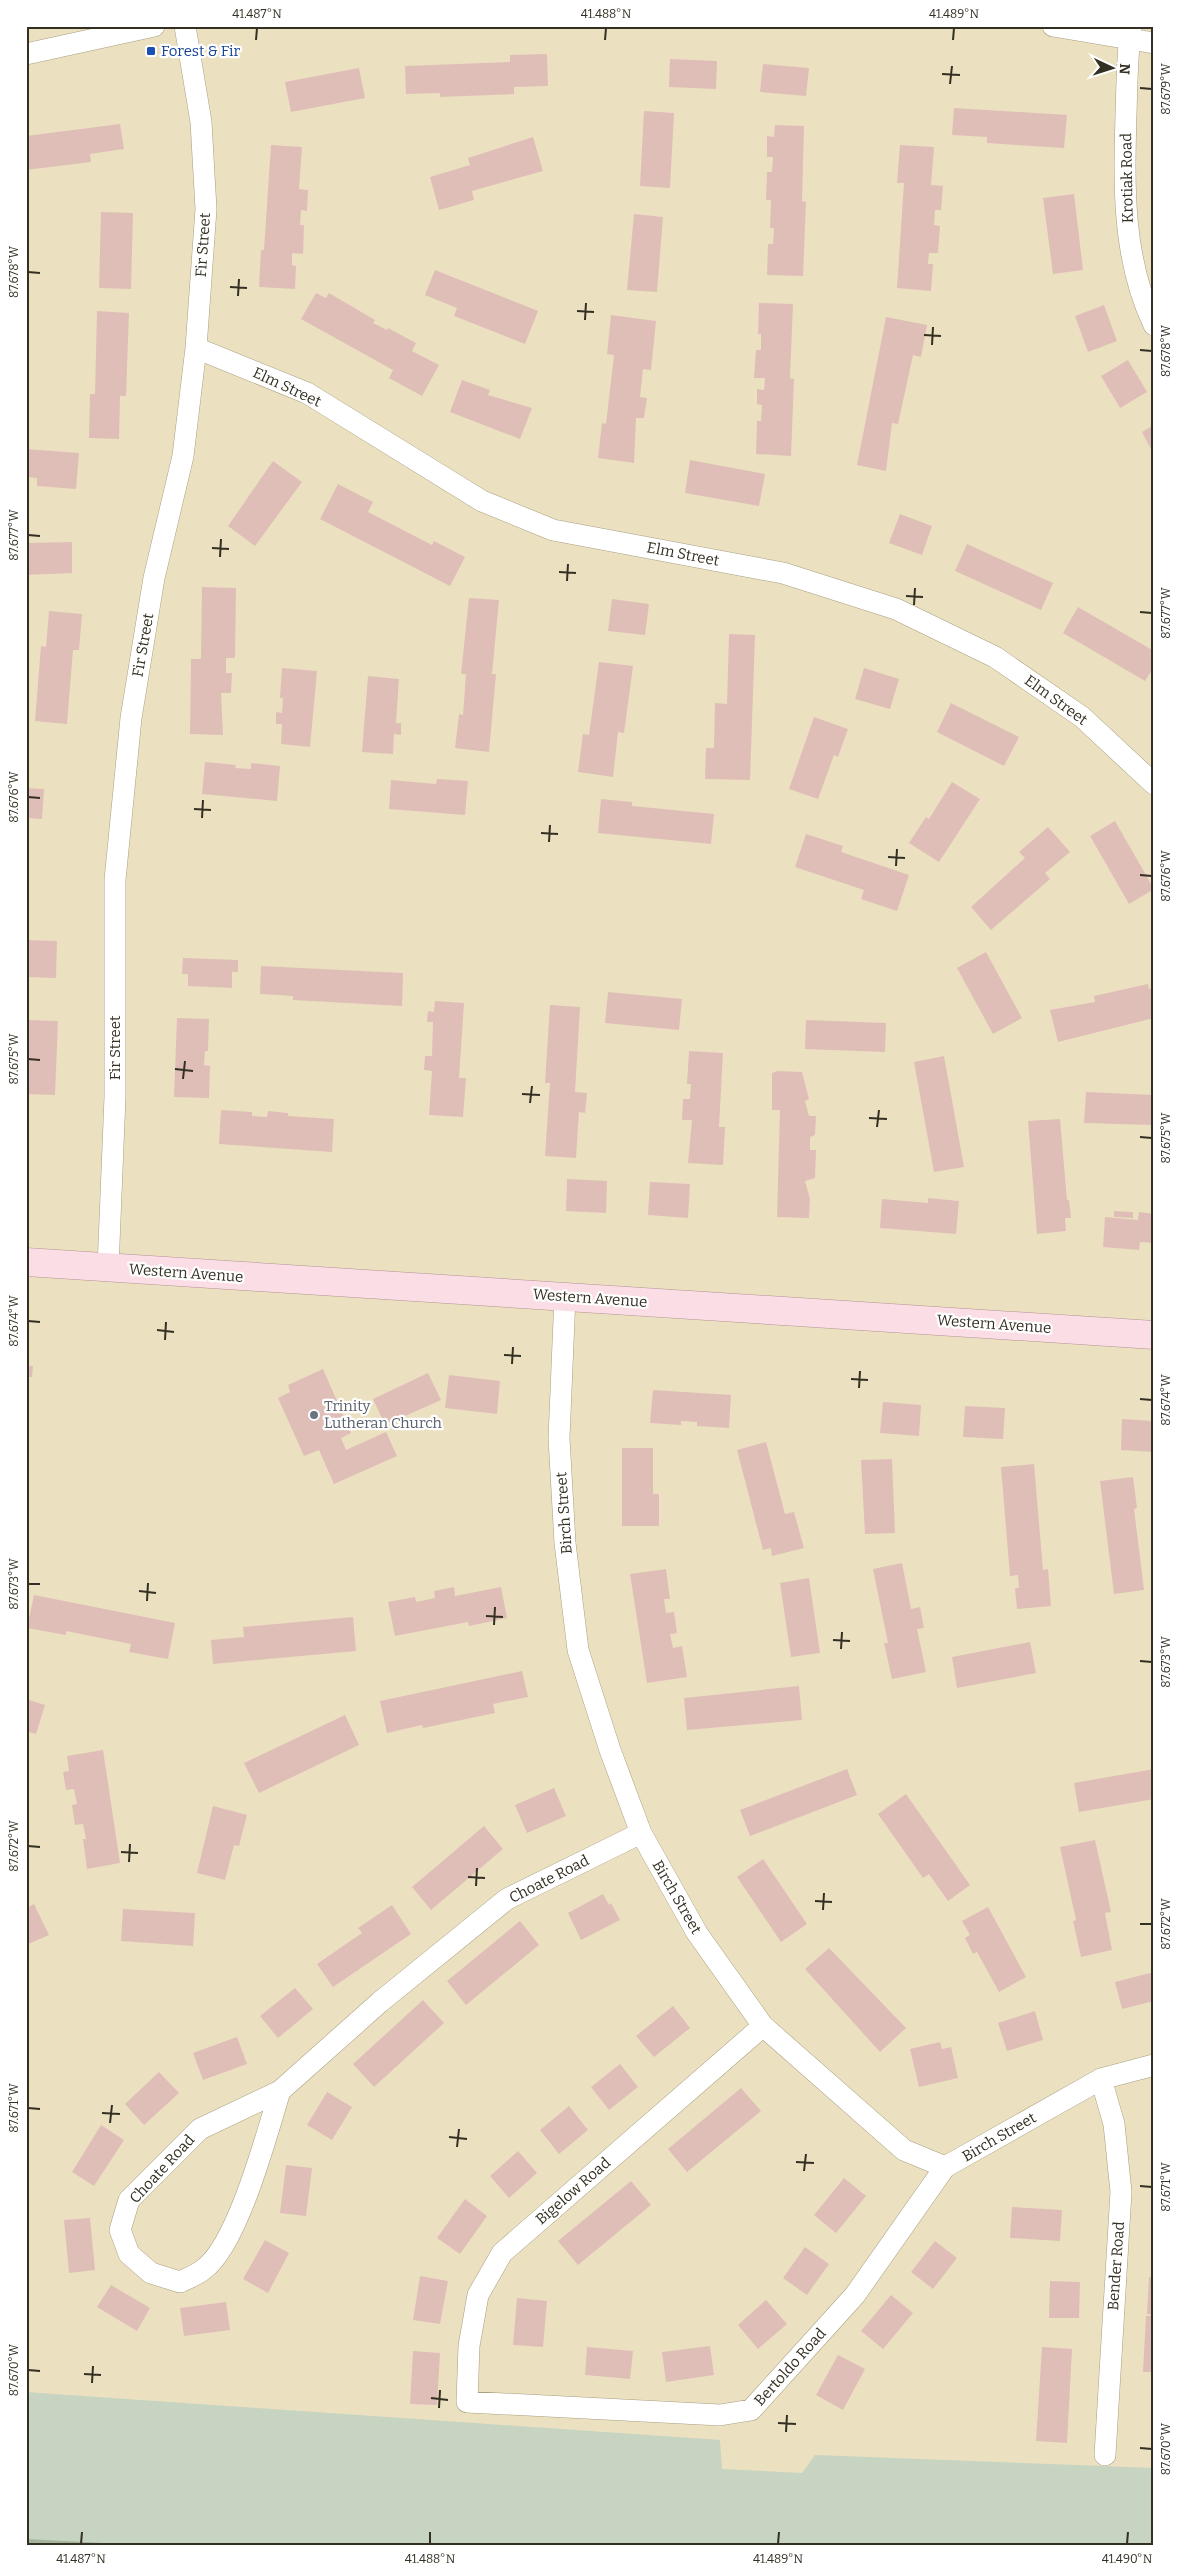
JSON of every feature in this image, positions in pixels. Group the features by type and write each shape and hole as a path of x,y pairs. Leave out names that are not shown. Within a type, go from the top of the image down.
{"main road":[{"name":"Western Avenue","path":"26,1262 1154,1335"}],"street":[{"path":"26,54 154,26"},
{"name":"Fir Street","path":"108,1268 115,1097 115,880 130,718 154,578 183,456 196,348 206,210 201,122 185,26"},
{"path":"1052,26 1130,33 1154,43"},
{"name":"Krotiak Road","path":"1130,33 1125,199 1130,251 1147,311 1154,325"},
{"name":"Elm Street","path":"196,348 307,393 482,501 553,530 783,573 896,608 995,658 1082,717 1154,784"},
{"name":"Birch Street","path":"565,1296 559,1438 565,1543 578,1650 610,1750 641,1833 697,1934 763,2026 904,2150 945,2167 1101,2079 1154,2065"},
{"name":"Choate Road","path":"280,2091 254,2174 223,2247 204,2269 180,2282 152,2273 129,2254 120,2230 129,2200 200,2129 280,2091 380,2002 507,1899 641,1833"},
{"name":"Bigelow Road","path":"467,2402 469,2346 478,2296 502,2253 763,2026"},
{"name":"Bender Road","path":"1101,2079 1114,2124 1121,2192 1105,2455"},
{"name":"Bertoldo Road","path":"467,2402 720,2415 751,2410 855,2295 945,2167"}],"green space":[{"path":"26,2392 720,2440 722,2469 802,2473 815,2455 1154,2468 1154,2546 26,2546"},
{"path":"26,2539 163,2546 26,2546"}],"building":[{"path":"547,54 548,86 514,87 514,94 440,97 440,93 406,94 405,66 510,62 510,55"},
{"path":"670,59 717,61 716,89 669,87"},
{"path":"763,64 809,68 806,96 760,92"},
{"path":"359,68 365,98 291,112 285,82"},
{"path":"954,108 1067,115 1064,148 987,143 987,137 952,135"},
{"path":"644,111 674,113 670,188 640,186"},
{"path":"120,124 124,149 90,154 91,162 26,170 26,136"},
{"path":"775,125 804,126 802,201 806,202 803,276 767,275 768,244 773,244 774,228 770,228 771,200 766,200 767,172 772,172 773,157 767,157 767,136 774,137"},
{"path":"533,137 543,171 472,191 474,200 439,210 430,177 470,165 468,158"},
{"path":"271,145 302,147 299,189 308,190 307,211 301,210 300,225 304,225 303,254 292,253 292,265 296,266 295,289 259,287 261,250 264,250"},
{"path":"900,145 934,147 931,185 943,186 941,210 935,210 934,225 940,226 938,253 929,253 928,264 933,264 931,291 897,288 904,183 897,183"},
{"path":"1074,194 1083,270 1053,274 1043,198"},
{"path":"101,212 133,213 131,289 99,288"},
{"path":"634,214 663,217 657,292 627,290"},
{"path":"435,270 538,311 525,344 454,316 457,308 425,295"},
{"path":"316,293 326,298 329,293 375,320 373,323 387,330 388,328 416,343 412,351 439,365 422,396 389,378 393,370 301,319"},
{"path":"759,303 793,304 790,378 794,379 791,456 756,454 757,421 761,421 762,405 757,404 757,389 764,390 765,378 754,378 756,350 761,350 761,334 758,334"},
{"path":"1104,305 1117,341 1088,352 1075,316"},
{"path":"97,311 129,313 126,396 120,396 119,439 89,438 90,394 95,394"},
{"path":"611,315 656,321 651,370 643,369 640,397 647,398 644,418 636,418 634,463 598,458 602,423 606,424 614,355 607,354"},
{"path":"886,317 927,325 921,357 913,355 898,424 892,423 886,471 857,465"},
{"path":"1128,360 1147,392 1120,408 1101,376"},
{"path":"462,380 490,390 488,395 532,408 520,439 450,412"},
{"path":"1154,425 1154,455 1142,432"},
{"path":"26,449 79,453 76,489 37,486 37,478 26,477"},
{"path":"690,460 765,474 759,506 685,493"},
{"path":"273,461 302,482 255,546 228,526"},
{"path":"338,484 373,502 368,512 432,545 434,541 465,557 450,586 320,519"},
{"path":"900,514 932,526 922,555 889,543"},
{"path":"72,542 72,573 26,575 26,543"},
{"path":"967,544 1053,583 1041,610 955,571"},
{"path":"202,587 236,588 235,658 226,658 226,673 232,673 231,693 221,693 223,735 190,734 191,659 201,659"},
{"path":"469,598 499,600 492,674 496,674 489,752 455,748 459,714 463,715 466,674 461,674"},
{"path":"612,599 649,604 645,635 608,631"},
{"path":"1078,607 1154,651 1154,667 1145,681 1063,633"},
{"path":"49,611 82,614 79,650 73,650 67,724 35,721 41,646 46,647"},
{"path":"729,634 755,635 750,780 705,779 706,748 714,748 715,703 727,704"},
{"path":"599,662 633,666 624,733 618,732 613,777 578,772 583,734 589,735"},
{"path":"282,668 317,671 310,747 281,744 282,724 276,724 276,712 282,713 283,698 280,698"},
{"path":"864,668 899,679 890,709 855,699"},
{"path":"368,676 399,679 396,723 401,723 401,735 394,734 393,754 362,752"},
{"path":"951,703 1019,737 1004,766 937,732"},
{"path":"814,717 848,729 838,757 834,755 818,799 789,789"},
{"path":"205,762 236,765 235,768 251,769 251,763 280,766 277,801 202,794"},
{"path":"437,779 468,781 465,815 389,809 391,780 436,784"},
{"path":"952,782 980,799 939,862 909,843 926,817 929,819"},
{"path":"26,788 44,789 42,819 26,818"},
{"path":"601,799 632,802 632,806 714,814 711,844 598,833"},
{"path":"1115,821 1154,889 1129,904 1090,836"},
{"path":"1048,827 1070,852 1045,873 1050,879 991,930 971,907 1025,858 1019,852"},
{"path":"806,834 843,846 841,852 909,875 897,911 861,899 864,890 795,867"},
{"path":"26,940 57,941 56,978 26,977"},
{"path":"986,952 1022,1018 993,1034 957,968"},
{"path":"183,958 238,960 238,972 232,972 232,988 188,986 188,974 182,974"},
{"path":"261,966 403,973 402,1006 293,1000 293,996 260,994"},
{"path":"1148,984 1149,989 1154,988 1154,1018 1058,1042 1050,1010 1095,1002 1094,996"},
{"path":"608,992 682,999 679,1030 605,1023"},
{"path":"435,1001 464,1003 459,1078 466,1078 463,1117 429,1115 432,1071 424,1070 425,1056 432,1056 433,1022 427,1022 428,1011 434,1012"},
{"path":"550,1005 580,1007 575,1092 587,1093 585,1113 579,1112 576,1158 545,1156 550,1083 545,1083"},
{"path":"177,1018 209,1019 208,1051 205,1051 204,1065 210,1066 209,1098 174,1097"},
{"path":"26,1020 58,1021 55,1095 26,1094"},
{"path":"806,1020 886,1023 885,1052 805,1049"},
{"path":"689,1051 723,1053 719,1127 725,1127 723,1165 688,1163 692,1120 682,1120 683,1099 690,1099 691,1084 687,1084"},
{"path":"944,1056 964,1167 934,1172 914,1062"},
{"path":"778,1071 802,1072 809,1099 805,1101 809,1116 816,1116 815,1135 810,1137 810,1150 816,1150 815,1178 805,1181 810,1199 809,1218 777,1217 780,1110 772,1110 772,1073"},
{"path":"1086,1092 1154,1095 1154,1125 1084,1123"},
{"path":"221,1110 252,1112 252,1116 267,1117 268,1111 288,1113 288,1116 334,1119 332,1152 219,1144"},
{"path":"1060,1119 1067,1200 1069,1200 1071,1218 1065,1218 1066,1231 1037,1234 1028,1121"},
{"path":"567,1179 607,1181 606,1213 566,1211"},
{"path":"650,1182 690,1184 688,1218 648,1215"},
{"path":"928,1198 959,1201 956,1234 880,1228 882,1199 928,1203"},
{"path":"1114,1211 1133,1212 1133,1218 1114,1217"},
{"path":"1139,1212 1154,1214 1154,1243 1140,1242 1139,1250 1103,1247 1105,1217 1138,1220"},
{"path":"26,1366 33,1366 32,1377 26,1377"},
{"name":"Trinity Lutheran Church","path":"323,1369 351,1433 341,1438 346,1450 386,1432 397,1456 334,1484 319,1450 304,1456 278,1398 290,1392 288,1385"},
{"path":"428,1373 441,1400 385,1425 373,1399"},
{"path":"449,1375 500,1381 497,1414 445,1408"},
{"path":"653,1390 731,1395 729,1428 697,1426 697,1422 681,1421 681,1425 650,1423"},
{"path":"883,1402 921,1405 919,1436 880,1433"},
{"path":"965,1406 1005,1408 1003,1439 963,1437"},
{"path":"1122,1419 1154,1421 1154,1452 1121,1450"},
{"path":"766,1442 785,1514 794,1512 804,1548 772,1556 771,1548 763,1550 737,1450"},
{"path":"622,1448 653,1448 653,1494 659,1494 659,1526 622,1526"},
{"path":"892,1459 895,1533 865,1534 861,1460"},
{"path":"1034,1464 1043,1570 1048,1569 1051,1606 1017,1609 1015,1588 1019,1588 1018,1575 1010,1576 1001,1467"},
{"path":"1133,1477 1137,1508 1134,1509 1144,1590 1114,1594 1100,1481"},
{"path":"902,1563 911,1609 920,1607 924,1628 917,1629 926,1672 892,1679 884,1643 888,1643 873,1569"},
{"path":"666,1569 670,1599 664,1599 666,1613 674,1612 677,1633 670,1634 673,1648 682,1646 687,1677 647,1683 630,1574"},
{"path":"809,1578 820,1653 791,1657 780,1583"},
{"path":"454,1587 455,1596 501,1587 507,1618 469,1626 468,1622 395,1636 388,1602 415,1597 416,1602 435,1598 434,1591"},
{"path":"34,1595 175,1623 168,1659 129,1652 131,1644 66,1631 66,1635 27,1628"},
{"path":"353,1617 356,1651 213,1664 211,1640 244,1637 243,1627"},
{"path":"1030,1642 1036,1673 957,1688 952,1657"},
{"path":"522,1671 528,1697 493,1704 495,1713 423,1728 422,1725 387,1733 380,1701"},
{"path":"799,1686 802,1720 687,1730 684,1698"},
{"path":"26,1699 45,1705 36,1734 26,1731"},
{"path":"345,1715 359,1745 259,1793 244,1763"},
{"path":"103,1750 120,1863 87,1869 83,1839 86,1839 83,1824 75,1825 72,1805 77,1804 74,1789 66,1790 63,1772 69,1771 67,1756"},
{"path":"847,1769 857,1795 750,1836 740,1810"},
{"path":"1154,1769 1154,1799 1079,1812 1074,1783"},
{"path":"554,1788 566,1816 527,1833 515,1805"},
{"path":"906,1794 970,1885 948,1901 929,1874 923,1878 878,1814"},
{"path":"213,1806 247,1815 239,1846 234,1845 225,1880 197,1873"},
{"path":"484,1826 503,1849 431,1910 412,1887"},
{"path":"1095,1840 1111,1912 1105,1913 1112,1950 1081,1957 1073,1921 1076,1920 1060,1847"},
{"path":"763,1859 807,1924 781,1942 737,1877"},
{"path":"603,1894 609,1905 611,1903 620,1920 581,1940 568,1913"},
{"path":"26,1902 29,1907 34,1904 49,1935 26,1945"},
{"path":"392,1905 411,1934 333,1987 317,1964 362,1933 358,1928"},
{"path":"988,1907 1026,1977 999,1992 977,1952 973,1954 965,1938 970,1935 962,1921"},
{"path":"123,1909 195,1913 193,1946 121,1941"},
{"path":"520,1921 539,1945 466,2005 447,1981"},
{"path":"829,1948 906,2028 880,2052 805,1969"},
{"path":"1154,1972 1154,2001 1122,2009 1115,1982"},
{"path":"295,1988 313,2009 278,2038 260,2016"},
{"path":"423,2000 444,2023 374,2087 353,2064"},
{"path":"673,2006 690,2028 654,2057 636,2036"},
{"path":"1035,2011 1043,2040 1007,2051 998,2023"},
{"path":"237,2037 247,2064 203,2080 193,2053"},
{"path":"940,2042 942,2049 951,2047 958,2078 919,2087 910,2049"},
{"path":"620,2064 638,2087 609,2110 591,2087"},
{"path":"159,2072 179,2093 144,2125 125,2104"},
{"path":"741,2088 761,2111 687,2172 668,2149"},
{"path":"327,2092 352,2107 332,2140 307,2125"},
{"path":"569,2106 588,2130 559,2154 540,2130"},
{"path":"101,2125 124,2140 94,2186 72,2172"},
{"path":"518,2151 537,2173 509,2198 490,2176"},
{"path":"286,2165 312,2168 306,2216 280,2213"},
{"path":"844,2178 866,2196 836,2233 814,2215"},
{"path":"631,2181 651,2205 578,2265 558,2241"},
{"path":"465,2199 487,2216 460,2254 437,2238"},
{"path":"1012,2207 1062,2210 1060,2241 1010,2238"},
{"path":"90,2218 95,2270 69,2273 64,2220"},
{"path":"265,2240 289,2253 268,2293 243,2279"},
{"path":"935,2241 957,2258 933,2289 911,2272"},
{"path":"805,2247 829,2264 807,2295 783,2278"},
{"path":"420,2276 448,2281 440,2324 413,2320"},
{"path":"1149,2277 1154,2278 1154,2315 1147,2314"},
{"path":"1050,2281 1080,2282 1079,2318 1049,2318"},
{"path":"111,2285 150,2308 137,2331 97,2307"},
{"path":"891,2295 913,2313 883,2349 861,2331"},
{"path":"517,2298 547,2301 543,2347 513,2345"},
{"path":"766,2300 787,2324 758,2349 738,2325"},
{"path":"226,2302 230,2330 184,2336 180,2308"},
{"path":"1146,2316 1154,2316 1154,2372 1143,2372"},
{"path":"710,2346 714,2375 666,2382 662,2352"},
{"path":"587,2347 633,2351 630,2379 585,2375"},
{"path":"1042,2347 1072,2349 1067,2443 1036,2441"},
{"path":"413,2351 440,2353 437,2405 410,2404"},
{"path":"838,2355 865,2369 843,2410 816,2395"}],"place":[{"name":"Forest & Fir","path":"151,51"},
{"name":"Trinity Lutheran Church","path":"314,1415"}]}
